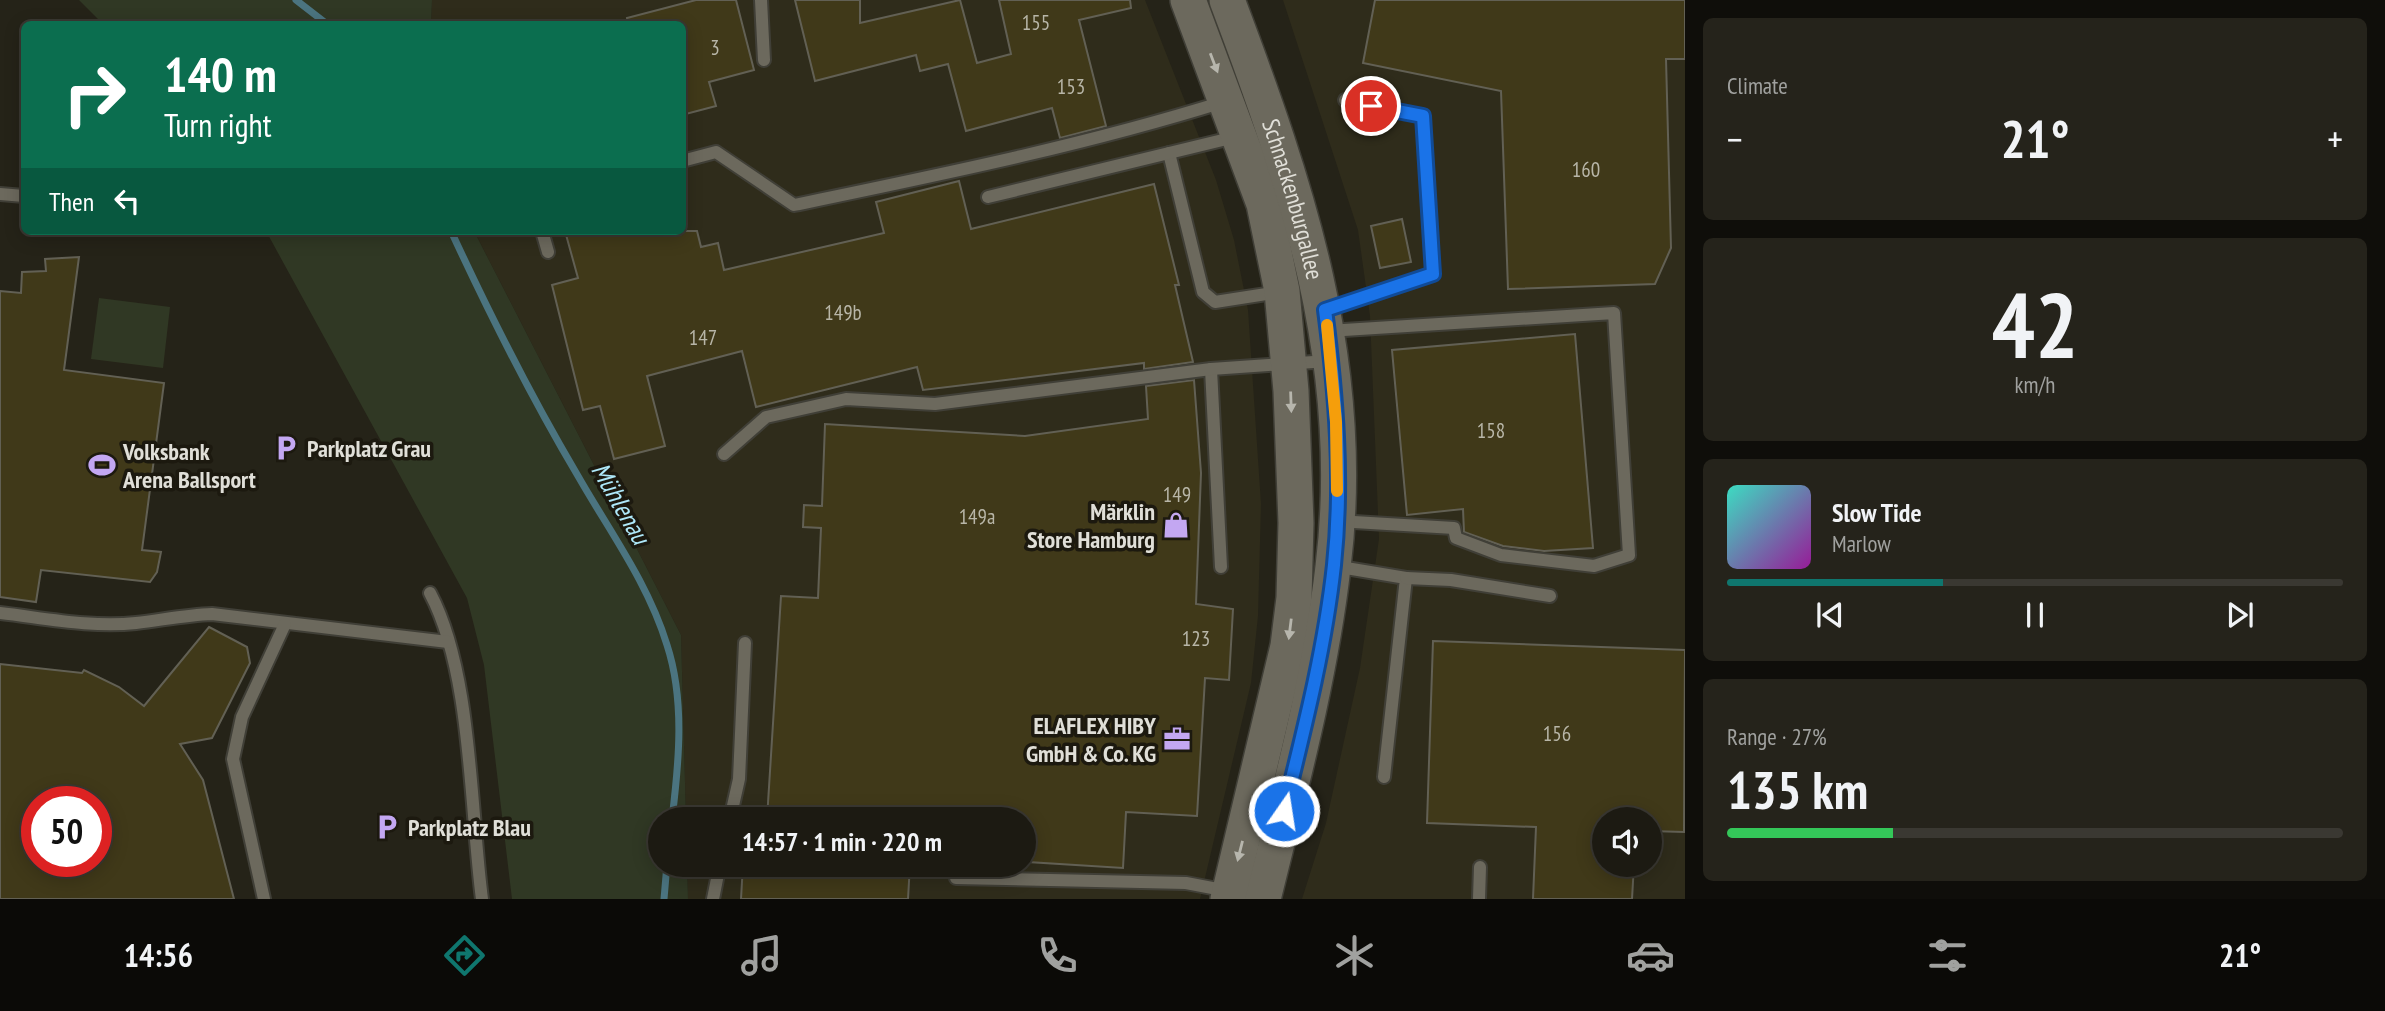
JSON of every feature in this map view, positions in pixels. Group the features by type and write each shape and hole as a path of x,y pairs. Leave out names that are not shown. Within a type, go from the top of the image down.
{"main road":[{"name":"Schnackenburgallee","path":"1188,0 1228,101 1264,204 1282,291 1289,362 1296,523 1294,598 1288,646 1240,897"},
{"name":"Schnackenburgallee","path":"1227,0 1297,201 1328,334 1336,422 1337,521 1334,566 1321,654 1240,897"}],"lane":[{"path":"761,0 764,60"},
{"path":"724,454 766,417 846,399 935,404 1211,369 1289,362 1328,334 1433,274 1423,116 1345,100"},
{"path":"686,159 716,152 794,205 980,167 1153,124 1228,101"},
{"path":"988,197 1241,136"},
{"path":"1168,153 1203,292 1215,302 1282,291"},
{"path":"0,194 21,196"},
{"path":"543,235 548,252"},
{"path":"1328,334 1614,313 1629,555 1594,566 1502,555 1456,538 1454,528 1337,521"},
{"path":"1211,369 1221,567"},
{"path":"1334,566 1406,578 1451,580 1550,596"},
{"path":"1384,776 1406,578"},
{"path":"430,593 448,642 459,694 482,899"},
{"path":"0,612 112,623 212,614 448,642"},
{"path":"264,899 233,759 242,717 285,624"},
{"path":"733,807 739,779 745,643"},
{"path":"1479,899 1480,867"},
{"path":"713,899 717,877"},
{"path":"956,878 1186,883 1240,897"}],"shaded area":[{"path":"432,0 1145,0 1216,180 1234,240 1248,310 1261,504 1258,616 1251,683 1200,899 688,899 687,877 1036,877 1036,807 686,807 681,635 476,235 686,235 686,21 431,21"},
{"path":"1283,0 1685,0 1685,899 1302,899 1326,823 1360,668 1379,539 1370,316 1358,230"}],"green space":[{"path":"79,0 432,0 431,21 100,21"},
{"path":"268,235 476,235 681,635 686,807 648,807 648,877 687,877 688,899 512,899 484,665 467,598"},
{"path":"99,298 170,307 163,368 91,359"}],"building":[{"path":"696,0 736,0 754,70 709,82 716,106 686,114 686,21 628,21 627,18"},
{"path":"795,0 860,0 860,23 960,0 977,63 1011,54 999,0 1130,0 1131,8 1079,20 1106,126 1060,138 1052,108 966,131 948,64 920,71 916,55 815,81"},
{"path":"1375,0 1685,0 1685,59 1666,59 1671,248 1655,284 1508,289 1501,91 1363,63"},
{"path":"959,181 971,229 1154,184 1179,285 1175,285 1193,362 1144,369 1144,363 923,390 917,367 756,407 742,351 647,376 665,446 614,459 600,406 583,410 552,285 578,278 566,235 686,235 686,231 697,231 701,247 718,243 724,270 884,233 876,202"},
{"path":"1402,219 1411,262 1380,268 1371,226"},
{"path":"79,257 64,370 164,383 142,550 161,552 157,572 150,582 41,570 36,602 0,597 0,291 21,293 22,272 46,271 45,259"},
{"path":"1575,334 1593,548 1544,551 1503,546 1464,532 1463,509 1407,515 1392,350"},
{"path":"1194,380 1201,473 1196,604 1233,609 1229,680 1205,678 1197,816 1126,812 1123,868 1036,863 1036,807 768,807 781,596 818,598 821,528 803,527 804,505 822,506 825,424 1025,436 1148,419 1146,386"},
{"path":"209,627 247,647 250,663 212,738 180,744 203,780 234,899 0,899 0,664 82,673 84,670 119,687 144,706"},
{"path":"1433,641 1685,650 1684,832 1662,831 1662,807 1592,807 1592,877 1633,877 1632,899 1533,899 1536,827 1427,823"},
{"path":"742,877 909,877 908,899 741,899"}],"waterway":[{"name":"Mühlenau","path":"296,0 323,21"},
{"name":"Mühlenau","path":"453,235 527,386 627,558 659,622 673,666 678,709 677,776 673,807"},
{"name":"Mühlenau","path":"664,899 666,877"}],"slow traffic":[{"path":"1327,325 1336,422 1337,491"}],"place":[{"name":"Parkplatz Grau","path":"286,448"},
{"name":"Volksbank Arena Ballsport","path":"102,465"},
{"name":"Märklin Store Hamburg","path":"1176,525"},
{"name":"ELAFLEX HIBY GmbH & Co. KG","path":"1177,739"},
{"name":"Parkplatz Blau","path":"387,827"}],"route":[{"path":"1284,811 1321,654 1334,566 1337,521 1336,422 1325,310 1433,274 1423,116 1371,106"}]}
